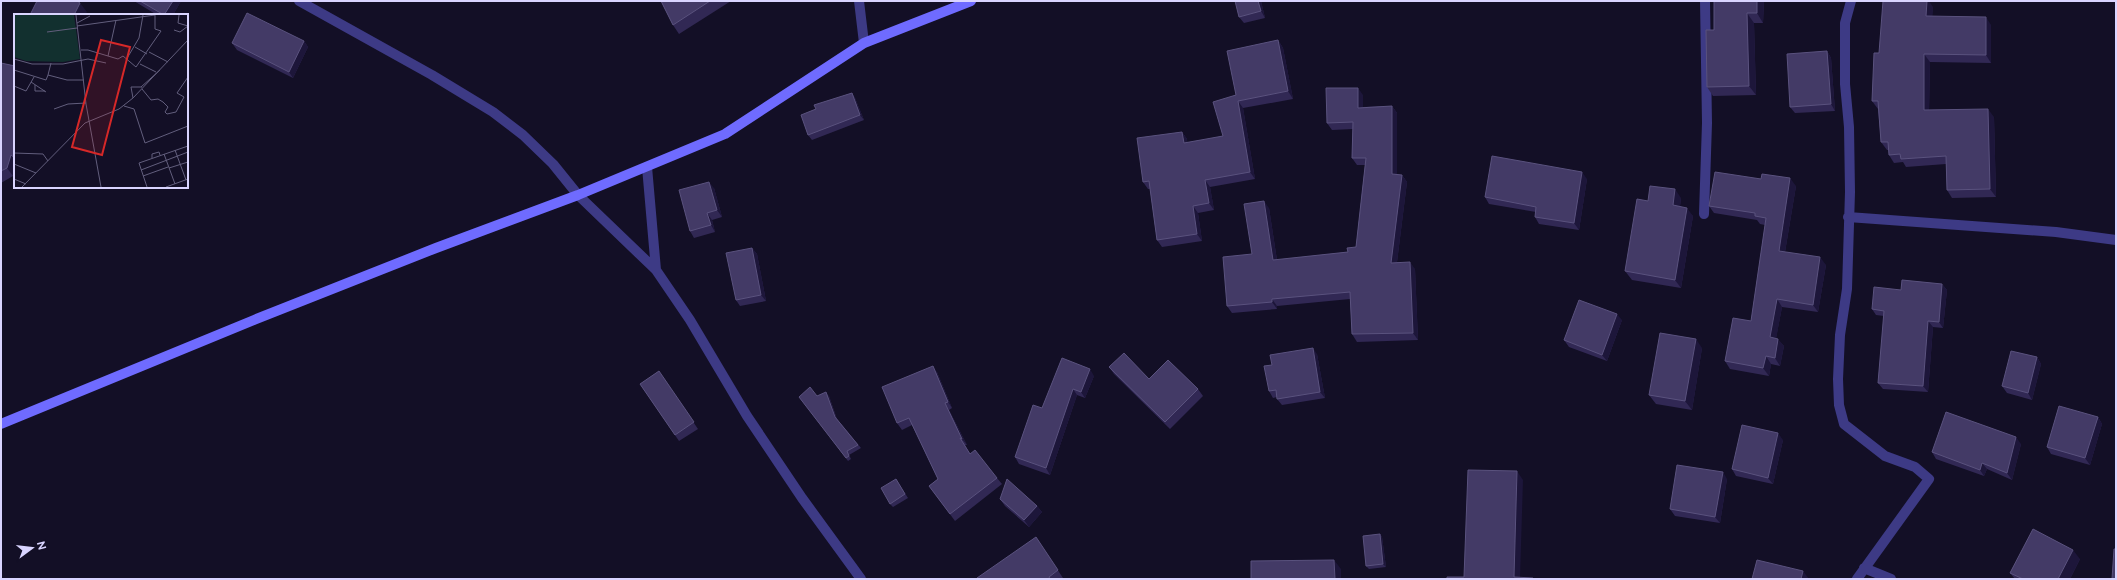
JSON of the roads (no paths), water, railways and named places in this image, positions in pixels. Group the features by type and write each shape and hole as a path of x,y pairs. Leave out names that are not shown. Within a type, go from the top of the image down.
{"main road":[{"path":"1,424 269,314 436,248 578,195 725,134 864,43 971,1"}],"street":[{"path":"299,1 432,75 494,112 523,135 553,164 578,195 656,270 690,320 747,416 802,498 861,579"},
{"path":"859,1 864,43"},
{"path":"1704,214 1707,123 1705,1"},
{"path":"1851,1 1845,23 1845,84 1849,127 1850,192 1846,289 1840,335 1838,379 1839,405 1844,424 1885,456 1915,467 1929,479 1857,579"},
{"path":"647,167 656,270"},
{"path":"1848,217 2056,232 2116,240"},
{"path":"1864,568 1891,579"}]}
